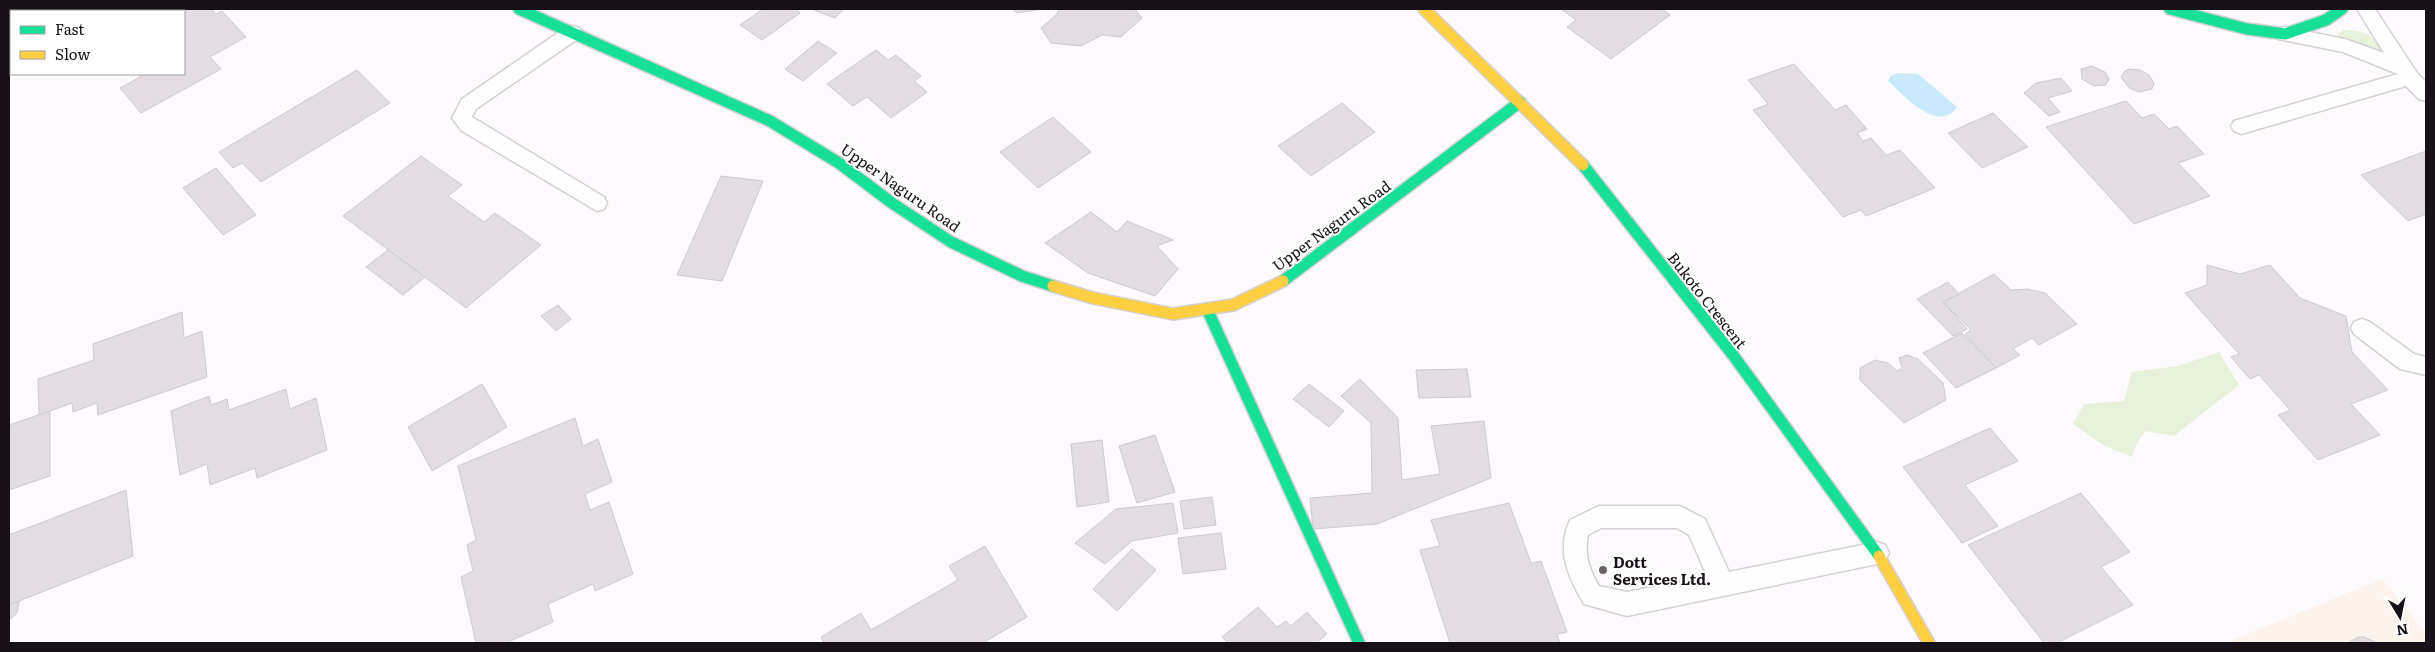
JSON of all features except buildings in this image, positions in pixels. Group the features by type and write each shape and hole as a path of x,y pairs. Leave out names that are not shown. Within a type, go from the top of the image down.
{"street":[{"name":"Upper Naguru Road","path":"519,9 770,120 840,163 892,203 951,242 1022,276 1093,298 1173,314 1233,305 1286,280 1520,102"},
{"name":"Bukoto Crescent","path":"1424,9 1579,159 1732,355 1877,553 1929,643"},
{"path":"2170,9 2247,28 2285,34 2326,20 2342,9"},
{"path":"1207,309 1359,643"}],"lane":[{"path":"2366,9 2407,72 2426,94"},
{"path":"572,33 469,104 462,118 469,126 597,203"},
{"path":"2285,34 2345,46 2407,72"},
{"path":"2241,126 2407,72"},
{"path":"2362,328 2408,362 2426,366"},
{"path":"1723,585 1697,527 1680,517 1599,517 1578,528 1573,546 1579,574 1592,596 1627,604 1723,585 1877,553"}],"shaded area":[{"path":"2382,579 2426,634 2426,643 2225,643"}],"green space":[{"path":"2343,30 2358,31 2369,35 2387,55 2333,39"},
{"path":"2219,352 2239,385 2174,436 2145,431 2136,445 2132,457 2103,445 2073,424 2084,404 2124,401 2132,372 2178,366"}],"water":[{"path":"1898,73 1918,74 1957,107 1949,114 1940,117 1921,110 1888,81 1891,76"}],"traffic: fast":[{"path":"519,9 770,121 839,163 892,203 951,242 1022,276 1053,286"},
{"path":"2170,9 2247,29 2285,34 2326,20 2342,9"},
{"path":"1283,281 1520,102"},
{"path":"1583,165 1733,355 1879,556"},
{"path":"1207,309 1359,643"}],"traffic: slow":[{"path":"1424,9 1583,165"},
{"path":"1053,286 1093,298 1173,314 1233,305 1283,281"},
{"path":"1879,556 1929,643"}],"place":[{"name":"Dott Services Ltd.","path":"1603,570"}]}
